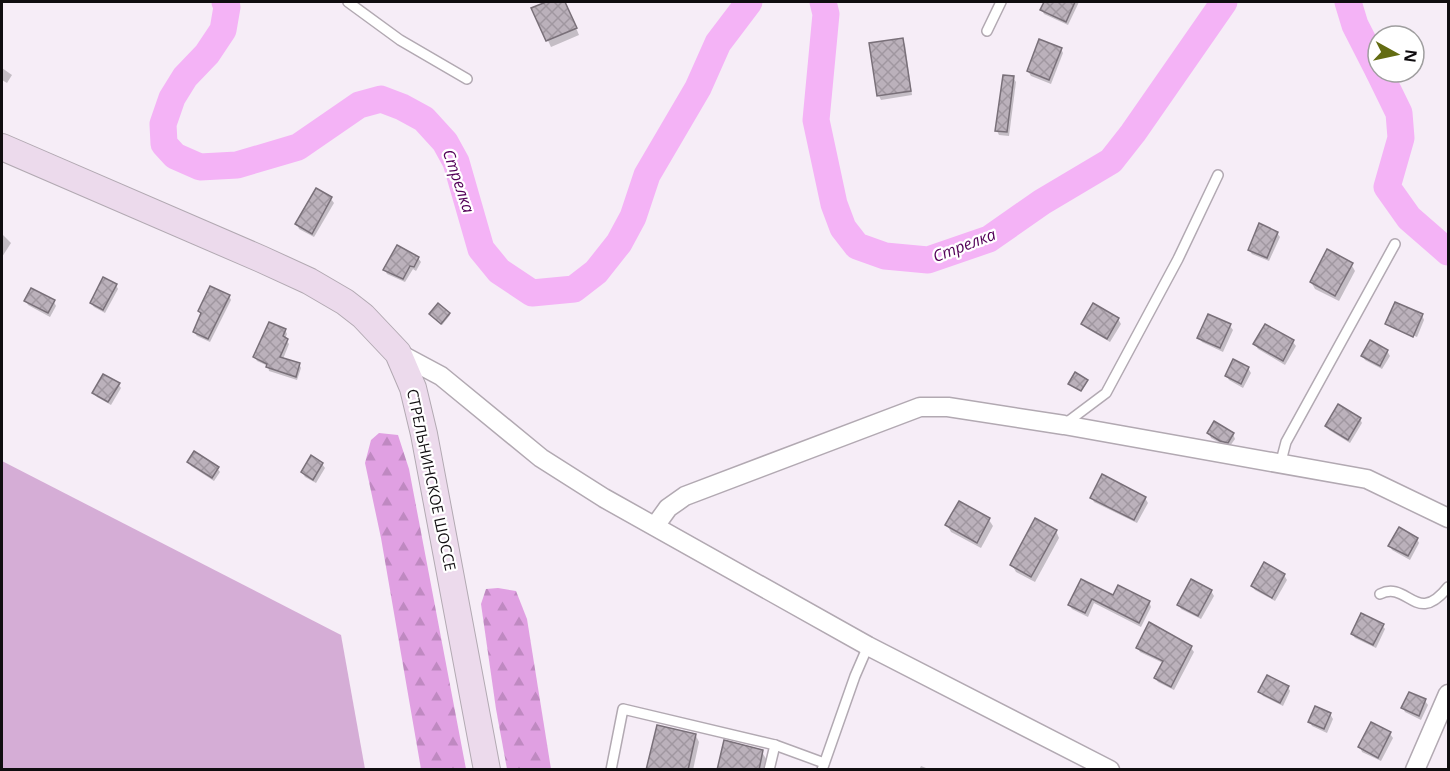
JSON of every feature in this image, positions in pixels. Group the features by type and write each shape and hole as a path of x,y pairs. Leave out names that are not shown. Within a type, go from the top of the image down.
{"main road":[{"name":"СТРЕЛЬНИНСКОЕ ШОССЕ","path":"2,147 309,281 363,315 398,353 413,388 424,434 487,770"}],"street":[{"path":"398,353 441,376 541,458 604,498 868,646 1110,770"},
{"path":"655,526 668,508 685,496 920,407 948,407 1064,425 1367,479 1449,518"},
{"path":"1415,770 1449,694"}],"lane":[{"path":"348,2 400,40 467,79"},
{"path":"987,31 1001,2"},
{"path":"1064,425 1106,393 1178,259 1218,175"},
{"path":"1280,465 1286,442 1395,244"},
{"path":"1380,594 1388,590 1417,603 1431,603 1439,599 1449,587"},
{"path":"611,770 622,709 775,745 823,766 868,646"},
{"path":"769,770 775,745"}],"shaded area":[{"path":"2,461 341,635 365,769 2,769"}],"green space":[{"path":"379,433 398,435 409,469 466,769 421,769 381,538 365,463 371,440"},
{"path":"486,589 516,591 527,619 551,769 507,769 481,604"}],"building":[{"path":"546,2 565,2 577,28 546,41 531,8"},
{"path":"1044,2 1075,2 1066,22 1040,10"},
{"path":"903,38 911,91 877,96 869,43"},
{"path":"1039,39 1062,48 1049,80 1027,71"},
{"path":"1003,75 1014,76 1007,132 995,131"},
{"path":"316,188 332,197 312,234 295,224"},
{"path":"1259,223 1278,232 1267,258 1248,250"},
{"path":"397,245 419,257 414,267 410,266 403,279 383,270"},
{"path":"1327,249 1353,263 1335,296 1310,282"},
{"path":"103,277 117,284 103,310 90,303"},
{"path":"210,286 230,295 208,339 193,332 201,313 198,311"},
{"path":"31,288 55,300 48,313 24,301"},
{"path":"1395,302 1423,314 1413,337 1385,324"},
{"path":"438,303 450,313 441,324 429,314"},
{"path":"1093,303 1119,318 1107,339 1081,324"},
{"path":"1208,314 1231,324 1220,348 1197,338"},
{"path":"269,322 286,329 283,336 288,339 280,357 300,363 296,377 266,367 267,364 253,357"},
{"path":"1265,324 1294,340 1283,361 1253,344"},
{"path":"1370,340 1388,350 1380,366 1361,356"},
{"path":"1233,359 1249,367 1241,384 1225,376"},
{"path":"1075,372 1088,380 1081,391 1068,384"},
{"path":"103,374 120,383 108,402 92,393"},
{"path":"1338,404 1361,418 1348,440 1325,426"},
{"path":"1214,421 1234,433 1228,443 1207,433"},
{"path":"194,451 219,467 212,478 187,462"},
{"path":"311,455 323,463 313,480 301,472"},
{"path":"1102,474 1146,497 1134,520 1090,498"},
{"path":"959,501 990,518 977,543 945,525"},
{"path":"1035,518 1057,530 1031,577 1010,565"},
{"path":"1399,527 1418,538 1408,556 1388,546"},
{"path":"1264,562 1285,574 1272,598 1251,586"},
{"path":"1081,579 1113,595 1118,585 1150,601 1139,623 1092,599 1085,613 1068,605"},
{"path":"1191,579 1212,590 1198,616 1177,605"},
{"path":"1361,613 1384,624 1373,645 1351,634"},
{"path":"1149,622 1192,646 1171,687 1154,678 1163,661 1136,648"},
{"path":"1267,675 1289,686 1280,703 1258,692"},
{"path":"1409,692 1426,699 1419,716 1401,708"},
{"path":"1315,706 1331,713 1324,729 1308,722"},
{"path":"1371,722 1391,732 1378,758 1358,747"},
{"path":"657,725 696,734 688,770 646,770"},
{"path":"724,740 763,750 759,770 717,770"}],"waterway":[{"name":"Стрелка","path":"225,2 227,7 223,30 207,54 185,77 172,98 163,124 164,144 175,156 200,167 237,165 298,147 359,105 381,99 402,107 424,119 445,142 456,162 481,249 499,271 532,293 574,289 596,272 619,243 633,217 647,175 698,88 718,43 749,2"},
{"name":"Стрелка","path":"823,2 826,14 816,120 834,204 843,228 857,246 885,256 928,260 989,239 1042,202 1111,161 1224,2"},
{"name":"Стрелка","path":"1348,2 1355,25 1366,47"},
{"name":"Стрелка","path":"1385,84 1399,113 1401,138 1387,187 1409,218 1448,252"}]}
